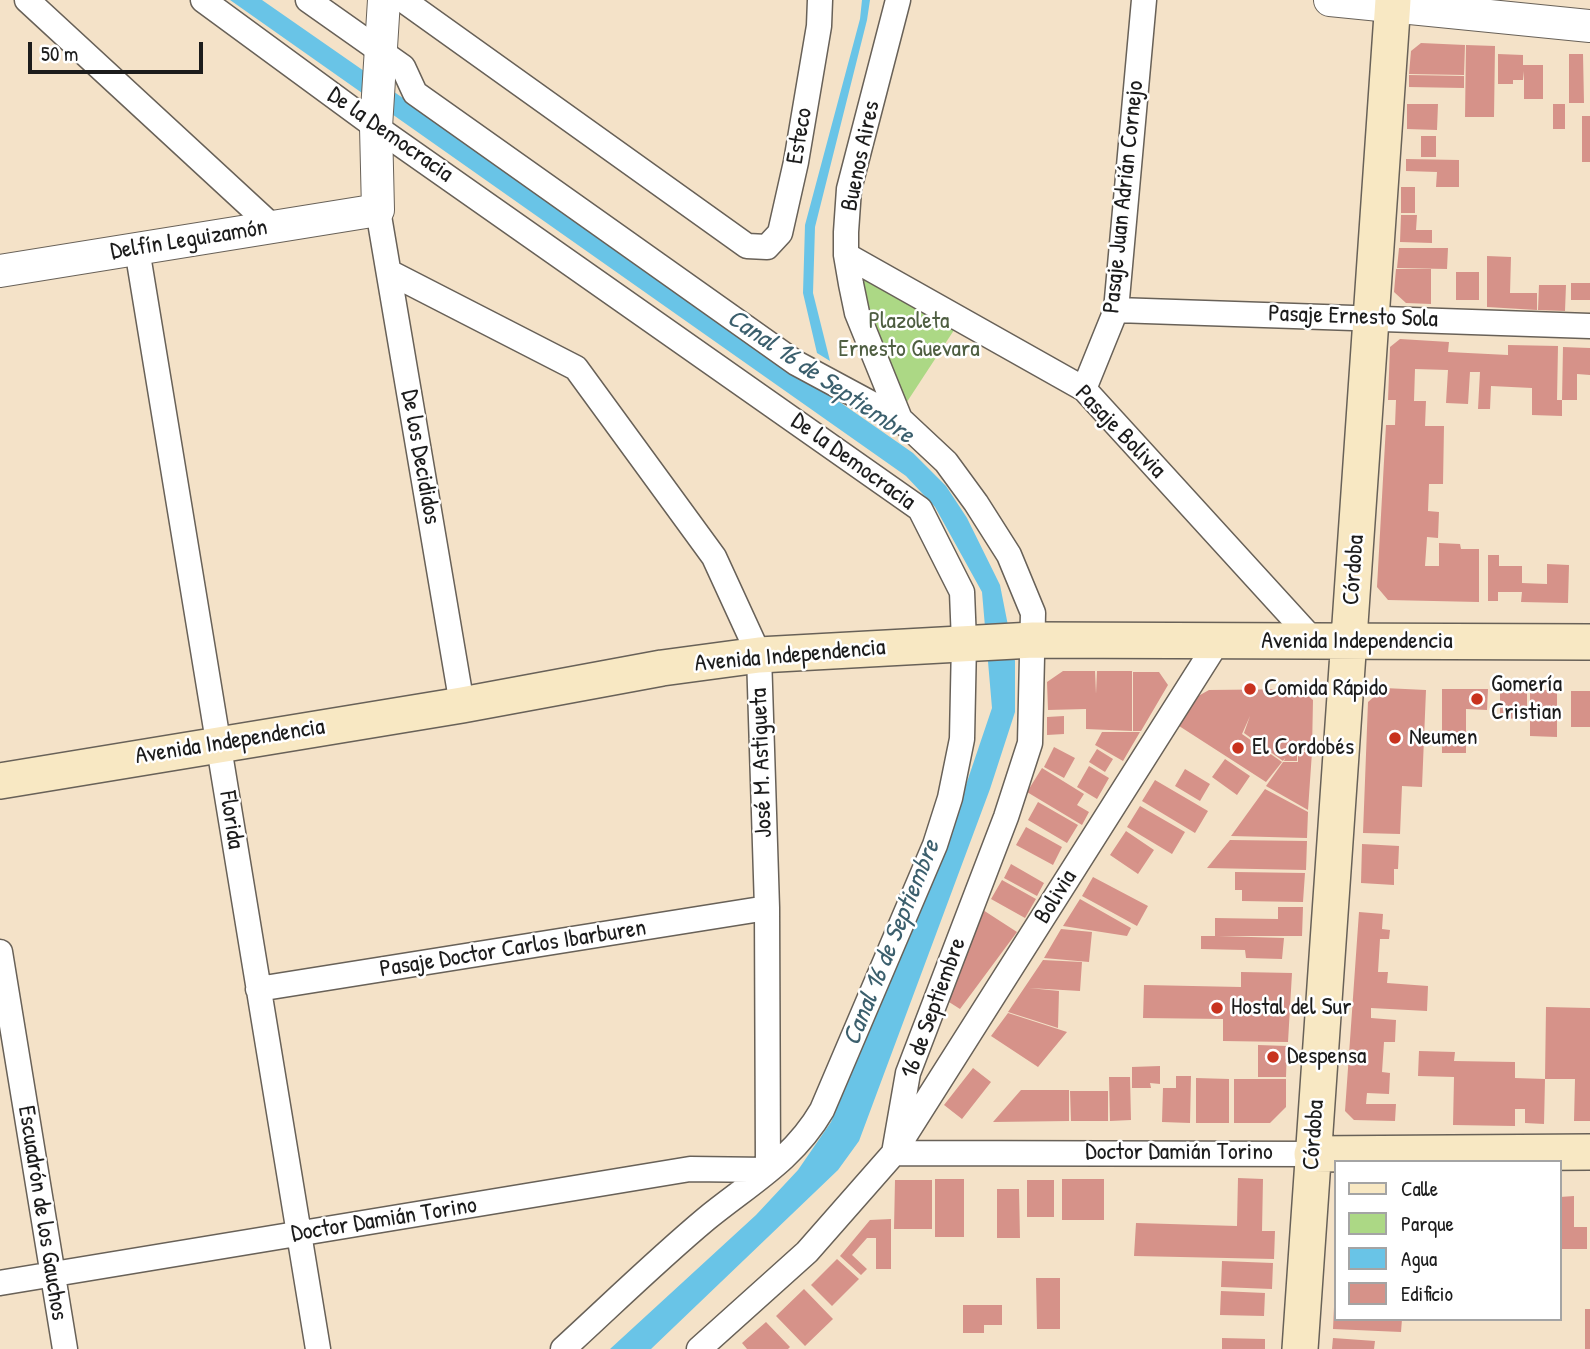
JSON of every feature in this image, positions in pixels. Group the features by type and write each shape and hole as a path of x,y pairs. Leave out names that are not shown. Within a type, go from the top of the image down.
{"main road":[{"name":"Córdoba","path":"1300,1349 1393,3"},
{"name":"Avenida Independencia","path":"0,780 462,705 662,668 759,655 1033,640 1590,642"},
{"name":"Doctor Damián Torino","path":"1312,1154 1590,1152"}],"street":[{"path":"27,0 273,227"},
{"name":"De la Democracia","path":"202,0 376,127 920,509 962,592 962,739 950,798 935,845 822,1110 809,1132 791,1153 705,1221 563,1349"},
{"name":"De la Democracia","path":"308,0 402,67 415,93 623,242 796,363 900,419"},
{"path":"378,210 376,127 384,0"},
{"name":"Esteco","path":"403,0 747,246 768,247 780,233 803,122 819,26 820,0"},
{"name":"Buenos Aires","path":"898,0 849,189 846,255 857,313 900,419 946,462 1009,555 1033,613 1033,640"},
{"name":"Pasaje Juan Adrián Cornejo","path":"1084,389 1116,310 1144,0"},
{"path":"1331,0 1393,3 1590,26"},
{"name":"Delfín Leguizamón","path":"0,271 378,210"},
{"name":"De los Decididos","path":"378,210 462,705"},
{"name":"Florida","path":"137,249 317,1349"},
{"name":"Pasaje Bolivia","path":"846,255 1084,389 1315,642"},
{"name":"José M. Astigueta","path":"389,272 576,368 714,557 759,655 768,908 768,1170"},
{"name":"Pasaje Ernesto Sola","path":"1116,310 1590,326"},
{"name":"16 de Septiembre","path":"894,1153 908,1073 1006,817 1031,743 1033,640"},
{"name":"Bolivia","path":"894,1153 1218,641"},
{"name":"Pasaje Doctor Carlos Ibarburen","path":"258,989 768,908"},
{"name":"Escuadrón de los Gauchos","path":"0,951 65,1349"},
{"path":"699,1349 807,1252 894,1153"},
{"name":"Doctor Damián Torino","path":"894,1153 1312,1154"},
{"name":"Doctor Damián Torino","path":"0,1283 690,1169 768,1170"}],"green space":[{"name":"Plazoleta Ernesto Guevara","path":"853,264 958,324 901,411"}],"water":[{"path":"230,0 262,0 913,453 946,486 967,518 1000,585 1015,661 1015,712 990,789 859,1141 838,1170 651,1349 610,1349 756,1215 798,1170 831,1122 947,841 992,708 982,592 935,507 906,476"},
{"path":"862,0 870,0 867,20 815,227 813,293 830,361 817,353 803,293 805,225 860,19"}],"building":[{"path":"1421,43 1465,45 1464,75 1409,74 1411,51"},
{"path":"1466,45 1495,46 1494,117 1465,117"},
{"path":"1498,54 1523,55 1523,65 1543,65 1543,99 1524,99 1524,71 1523,80 1513,80 1513,84 1498,84"},
{"path":"1569,54 1583,54 1584,103 1569,103"},
{"path":"1409,75 1464,76 1464,88 1409,87"},
{"path":"1407,104 1438,104 1437,130 1407,129"},
{"path":"1553,104 1565,104 1565,129 1553,129"},
{"path":"1582,116 1590,116 1590,162 1582,162"},
{"path":"1421,136 1436,136 1436,157 1421,157"},
{"path":"1406,159 1459,160 1459,187 1436,187 1437,172 1406,171"},
{"path":"1401,187 1415,187 1415,213 1401,213"},
{"path":"1401,215 1417,215 1416,230 1432,230 1432,243 1400,242"},
{"path":"1399,248 1448,248 1447,269 1397,268"},
{"path":"1487,256 1511,257 1510,293 1537,293 1537,310 1487,307"},
{"path":"1396,269 1431,269 1431,304 1406,303 1394,292"},
{"path":"1456,272 1479,272 1479,300 1456,300"},
{"path":"1571,283 1590,283 1590,300 1571,300"},
{"path":"1539,285 1566,285 1565,311 1538,310"},
{"path":"1400,339 1449,342 1448,352 1508,355 1508,345 1558,346 1557,400 1562,400 1562,416 1532,415 1532,388 1491,386 1490,409 1478,409 1480,372 1470,372 1468,404 1446,403 1448,370 1415,369 1414,401 1426,401 1425,426 1444,426 1443,484 1429,484 1428,511 1439,512 1438,538 1427,537 1425,566 1439,566 1439,543 1460,544 1461,549 1479,549 1479,602 1388,600 1377,587 1386,425 1395,425 1396,400 1388,400 1390,347"},
{"path":"1563,347 1590,348 1590,375 1577,374 1577,400 1562,400"},
{"path":"1488,555 1499,555 1499,566 1522,566 1522,583 1547,584 1547,564 1569,565 1568,603 1521,602 1522,592 1498,592 1498,601 1488,601"},
{"path":"1063,671 1095,671 1096,694 1097,671 1132,671 1132,731 1086,729 1086,709 1048,710 1047,682"},
{"path":"1133,672 1159,672 1168,685 1141,731 1133,731"},
{"name":"Neumen","path":"1384,688 1426,690 1422,787 1402,786 1400,834 1363,833 1368,702"},
{"path":"1300,689 1313,700 1312,750 1297,751 1297,761 1284,761 1285,758 1283,761 1244,733 1250,716 1242,734 1282,762 1266,782 1176,724 1191,700 1209,690"},
{"path":"1442,689 1488,689 1487,710 1466,709 1466,753 1442,753"},
{"path":"1500,690 1527,690 1527,718 1500,719"},
{"path":"1530,690 1557,690 1557,737 1530,736"},
{"path":"1571,691 1590,691 1590,727 1571,727"},
{"path":"1064,716 1064,734 1047,735 1047,717"},
{"path":"1102,732 1140,732 1123,761 1095,745"},
{"path":"1054,747 1075,758 1064,778 1044,767"},
{"path":"1097,749 1113,759 1105,772 1089,762"},
{"path":"1298,752 1312,752 1308,810 1266,786 1283,762 1298,762"},
{"path":"1225,759 1250,776 1237,795 1212,777"},
{"path":"1089,766 1109,778 1097,799 1077,787"},
{"path":"1042,768 1084,794 1077,805 1089,812 1082,825 1027,792"},
{"path":"1185,769 1210,784 1200,801 1175,786"},
{"path":"1155,780 1208,811 1195,833 1142,801"},
{"path":"1265,789 1308,812 1307,838 1231,836"},
{"path":"1038,802 1078,825 1067,843 1028,820"},
{"path":"1140,806 1185,832 1172,854 1127,827"},
{"path":"1026,827 1062,847 1053,865 1016,845"},
{"path":"1126,831 1154,850 1138,874 1110,855"},
{"path":"1230,840 1307,841 1306,870 1207,868"},
{"path":"1362,844 1399,846 1394,885 1361,883"},
{"path":"1011,864 1044,883 1037,896 1004,878"},
{"path":"1235,872 1305,873 1303,902 1242,901 1242,890 1235,890"},
{"path":"1093,877 1148,906 1137,926 1082,896"},
{"path":"1002,880 1036,899 1025,918 991,899"},
{"path":"1080,899 1131,928 1127,936 1063,926"},
{"path":"1278,907 1303,907 1302,936 1218,936 1284,938 1282,959 1246,958 1245,950 1201,949 1201,936 1215,936 1215,918 1278,919"},
{"path":"983,910 1017,932 960,1009 949,1002"},
{"path":"1359,912 1383,914 1382,929 1390,930 1389,939 1380,939 1378,972 1388,972 1387,983 1428,986 1427,1011 1371,1008 1371,1018 1396,1020 1395,1042 1384,1042 1382,1072 1390,1073 1389,1094 1367,1093 1366,1104 1396,1104 1395,1121 1354,1120 1345,1111"},
{"path":"1061,929 1092,932 1089,962 1044,958"},
{"path":"1043,960 1082,962 1080,991 1029,988 1059,991 1058,1028 1008,1012"},
{"name":"Hostal del Sur","path":"1241,972 1292,973 1288,1042 1223,1041 1223,1019 1143,1018 1144,985 1241,987"},
{"path":"1546,1007 1590,1008 1590,1121 1574,1121 1575,1079 1545,1079"},
{"path":"1008,1013 1067,1032 1038,1067 991,1036"},
{"name":"Despensa","path":"1258,1045 1287,1046 1286,1077 1258,1077"},
{"path":"1419,1051 1455,1052 1454,1061 1515,1062 1515,1078 1545,1079 1544,1124 1525,1123 1525,1109 1515,1109 1515,1126 1453,1125 1454,1077 1418,1076"},
{"path":"1160,1066 1160,1084 1150,1083 1151,1088 1132,1088 1132,1067"},
{"path":"973,1068 991,1082 962,1119 944,1105"},
{"path":"1176,1076 1191,1076 1190,1123 1162,1122 1163,1088 1176,1088"},
{"path":"1109,1077 1130,1077 1131,1120 1110,1121"},
{"path":"1196,1078 1229,1079 1229,1123 1196,1123"},
{"path":"1234,1079 1286,1079 1286,1107 1270,1123 1234,1123"},
{"path":"1021,1090 1069,1090 1069,1121 993,1122"},
{"path":"1070,1091 1108,1091 1108,1121 1071,1121"},
{"path":"1238,1178 1263,1179 1262,1231 1275,1231 1274,1259 1134,1256 1136,1223 1237,1226"},
{"path":"935,1179 964,1179 964,1237 935,1237"},
{"path":"1062,1179 1104,1179 1104,1220 1062,1220"},
{"path":"895,1180 932,1180 932,1229 894,1229"},
{"path":"1027,1180 1054,1180 1054,1217 1027,1217"},
{"path":"997,1189 1019,1189 1020,1238 997,1238"},
{"path":"1574,1196 1574,1227 1587,1227 1587,1249 1562,1249 1562,1197"},
{"path":"891,1219 891,1269 876,1269 876,1238 867,1238 852,1255 867,1269 861,1275 840,1256 870,1220"},
{"path":"837,1259 859,1279 832,1306 811,1285"},
{"path":"1222,1261 1273,1263 1272,1289 1221,1287"},
{"path":"1036,1278 1060,1278 1060,1329 1037,1329"},
{"path":"804,1289 833,1319 805,1346 776,1316"},
{"path":"1221,1291 1265,1293 1264,1316 1220,1315"},
{"path":"963,1305 1002,1305 1002,1325 984,1325 984,1333 963,1333"},
{"path":"1334,1307 1334,1321 1402,1321 1401,1332 1333,1329"},
{"path":"1585,1309 1590,1309 1590,1349 1585,1349"},
{"path":"766,1322 790,1347 788,1349 747,1349 742,1343"},
{"path":"1222,1338 1265,1339 1265,1349 1222,1349"},
{"path":"1333,1338 1375,1341 1374,1349 1332,1349"}],"place":[{"name":"Comida Rápido","path":"1250,689"},
{"name":"Gomería Cristian","path":"1477,699"},
{"name":"Neumen","path":"1395,738"},
{"name":"El Cordobés","path":"1238,748"},
{"name":"Hostal del Sur","path":"1217,1008"},
{"name":"Despensa","path":"1273,1057"}],"water label":[{"name":"Canal 16 de Septiembre","path":"820,377"},
{"name":"Canal 16 de Septiembre","path":"892,943"}]}
